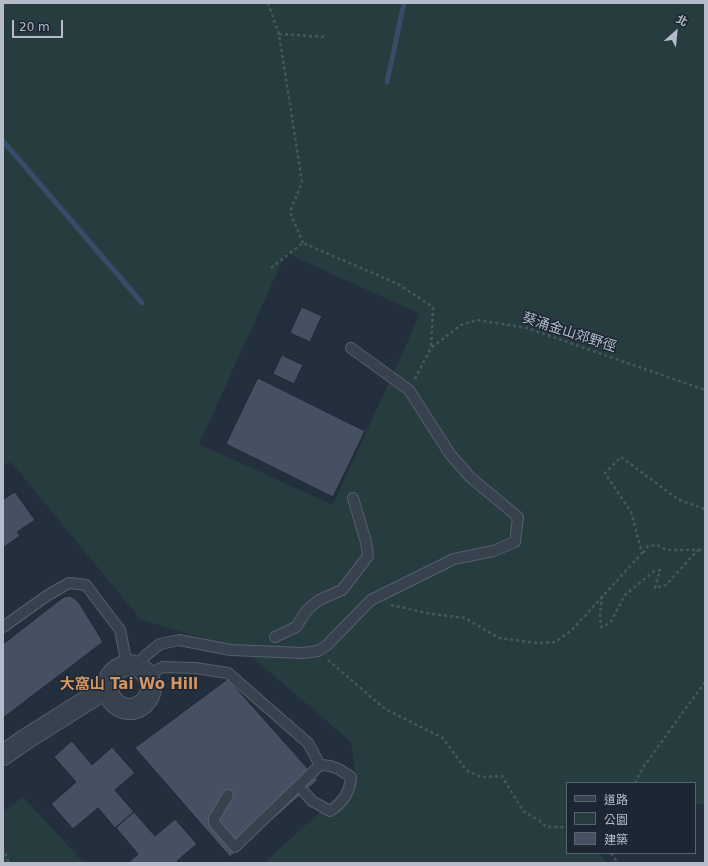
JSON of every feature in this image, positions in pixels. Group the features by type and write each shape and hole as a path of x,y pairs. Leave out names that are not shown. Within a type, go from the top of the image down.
{"street":[{"path":"138,669 151,688 149,696 145,702 132,709 118,706 112,701 107,692 108,680 115,670 138,669"},
{"path":"3,755 99,693 107,692"}],"lane":[{"path":"138,669 145,656 160,644 179,640 231,650 303,653 318,651 327,645 372,600 454,559 492,551 515,542 518,518 470,478 450,454 409,390 351,348"},
{"path":"275,636 296,627 307,610 319,600 342,590 368,556 366,542 353,498"},
{"path":"3,627 48,595 69,583 86,585 120,630 138,669"},
{"path":"138,669 163,667 195,668 228,673 308,743 320,765"},
{"path":"228,795 214,819 215,824 235,847 320,765 336,768 351,777 350,789 336,807 330,810 312,801 304,792"}],"path":[{"path":"268,3 279,34 302,182 290,212 303,243 398,284 433,307 431,348"},
{"path":"279,34 325,36"},
{"path":"271,268 303,243"},
{"name":"葵涌金山郊野徑","path":"409,390 431,348 461,325 477,320 527,328 705,390"},
{"path":"642,553 631,512 605,473 620,457 679,500 705,509"},
{"path":"372,600 432,614 465,618 499,638 537,643 555,642 572,630 648,546 657,545 667,550 705,549"},
{"path":"602,596 600,615 601,627 610,623 625,595 653,572 660,570 655,588 666,585 698,550"},
{"path":"318,651 385,709 443,738 466,770 481,777 502,776 523,811 547,827 566,827"},
{"path":"636,782 644,766 705,682"},
{"path":"3,848 9,863"},
{"path":"612,854 618,863"}],"green space":[{"path":"3,3 705,3 705,805 696,804 696,782 566,782 566,854 601,854 606,863 264,863 356,779 351,742 244,650 141,620 11,462 3,467","holes":["286,253 420,314 333,505 199,444"]},
{"path":"23,797 84,863 3,863 3,812"}],"building":[{"path":"302,307 322,316 310,342 290,333"},
{"path":"282,355 303,365 294,384 273,374"},
{"path":"258,378 365,431 333,497 226,444"},
{"path":"15,492 35,520 17,532 20,536 3,548 3,500"},
{"path":"70,596 80,604 103,642 3,718 3,644 61,599"},
{"path":"228,679 318,780 230,857 135,748"},
{"path":"72,741 92,765 112,747 135,773 115,790 134,812 115,828 98,808 73,829 51,804 76,782 54,757"},
{"path":"134,812 155,836 175,819 197,844 177,861 179,863 128,863 138,854 116,828"}],"waterway":[{"path":"387,82 404,3"},
{"path":"3,141 142,303"}],"district":[{"name":"大窩山 Tai Wo Hill","path":"129,685"}]}
